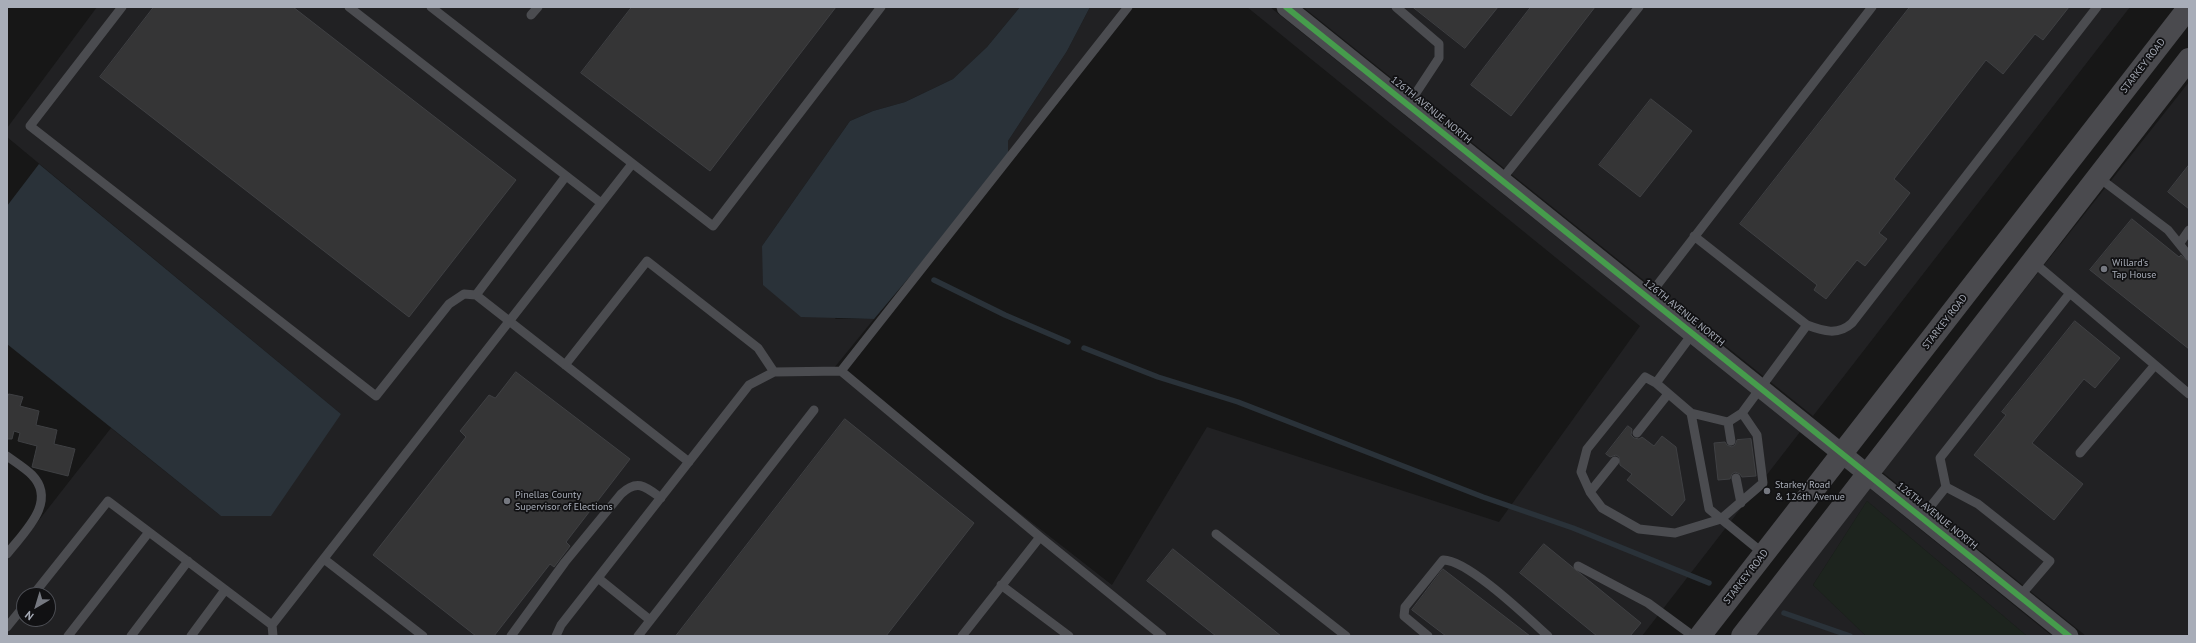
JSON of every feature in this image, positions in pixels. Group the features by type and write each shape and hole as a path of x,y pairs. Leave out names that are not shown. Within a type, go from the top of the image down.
{"main road":[{"name":"STARKEY ROAD","path":"1700,636 2189,7"},
{"path":"1742,636 2189,59"}],"street":[{"name":"126TH AVENUE NORTH","path":"1286,7 2069,636"}],"lane":[{"path":"122,7 30,126 376,396 448,304 464,294 476,295 689,462"},
{"path":"349,7 602,203"},
{"path":"431,7 713,226 881,7"},
{"path":"531,15 538,7"},
{"path":"841,371 1128,7"},
{"path":"1396,7 1439,44 1440,52 1439,58 1408,105"},
{"path":"1502,180 1639,7"},
{"path":"1648,297 1872,7"},
{"path":"1694,236 1807,325 1820,330 1834,332 1845,329 1852,323 2098,7"},
{"path":"273,636 272,626 632,164"},
{"path":"476,295 566,176"},
{"path":"2098,177 2168,230 2189,256"},
{"path":"2180,243 2189,230"},
{"path":"565,365 647,261 758,348 774,372"},
{"path":"2032,261 2189,394"},
{"path":"1922,518 1946,487 1940,458 2070,293"},
{"path":"1742,414 1757,434 1763,483 1721,519 1675,533 1639,529 1602,508 1590,492 1581,472 1587,449 1645,378 1656,383 1691,413 1728,422 1742,414 1760,387 1807,325"},
{"path":"1656,383 1693,333"},
{"path":"2080,453 2155,365"},
{"path":"556,636 560,625 749,385 774,372 841,371 1040,537 1162,636"},
{"path":"1638,433 1668,394"},
{"path":"638,636 814,410"},
{"path":"1691,413 1708,510 1764,554"},
{"path":"1728,422 1731,441"},
{"path":"7,456 32,475 42,494 39,512 7,554"},
{"path":"1590,492 1615,461"},
{"path":"1736,478 1741,503"},
{"path":"511,636 570,557 621,494 628,488 638,485 647,488 661,498"},
{"path":"1946,487 1978,504 2050,561 2020,596"},
{"path":"39,587 108,501 272,626"},
{"path":"68,636 149,532"},
{"path":"1216,534 1346,636"},
{"path":"962,636 1001,584 1040,537"},
{"path":"324,559 423,636"},
{"path":"1428,636 1404,616 1405,607 1443,560 1450,560 1468,569 1548,636"},
{"path":"131,636 188,561"},
{"path":"1578,566 1648,603 1694,636"},
{"path":"598,578 650,620"},
{"path":"1001,584 1069,636"},
{"path":"191,636 226,590"},
{"path":"7,627 16,616"}],"shaded area":[{"path":"97,7 1020,7 987,47 953,79 905,102 873,111 850,121 762,246 836,319 874,319 834,368 1112,585 1207,427 1499,522 1640,326 1247,7 1270,7 1800,432 1642,636 7,636 7,561 111,428 221,516 341,414 7,137 7,128"},
{"path":"1020,7 1090,7 1067,51 1008,141 1008,160 874,319 801,317 763,285 762,246 850,121 873,111 905,102 953,79 987,47"},
{"path":"1090,7 1133,7 1008,160 1008,141 1067,51"},
{"path":"1303,7 2130,7 1813,416"},
{"path":"2189,82 2189,636 2086,636 1881,471"},
{"path":"39,164 341,414 271,516 221,516 7,344 7,206"},
{"path":"1868,487 2052,636 2027,636 1867,501 1813,585 1866,636 1754,636"},
{"path":"1867,501 2027,636 1866,636 1813,585"}],"building":[{"path":"154,7 293,7 516,180 409,317 100,77"},
{"path":"632,7 836,7 710,171 581,73"},
{"path":"1413,7 1498,7 1465,48"},
{"path":"1531,7 1595,7 1511,116 1471,85"},
{"path":"1910,7 2069,7 2043,40 2035,34 2003,74 1986,60 1894,179 1910,193 1879,233 1887,239 1865,266 1857,260 1826,299 1814,290 1817,285 1740,224"},
{"path":"1651,99 1692,131 1640,197 1599,165"},
{"path":"2189,165 2189,209 2168,192"},
{"path":"2132,219 2179,257 2181,255 2189,262 2189,349 2090,270"},
{"path":"2075,321 2120,358 2095,388 2084,379 2032,443 2083,484 2054,520 1974,455 2006,415 2002,412"},
{"name":"Pinellas County Supervisor of Elections","path":"516,372 630,459 566,542 570,546 554,567 550,564 494,636 476,636 373,555 466,437 460,431 489,395 495,398"},
{"path":"9,394 23,397 20,406 39,411 36,425 57,430 54,444 75,449 68,476 32,467 37,446 18,441 20,433 14,431 12,439 7,439 7,403"},
{"path":"845,419 974,523 886,636 676,636"},
{"path":"1628,426 1632,429 1631,435 1634,438 1639,439 1642,437 1654,446 1662,436 1676,447 1685,500 1672,516 1627,480 1632,474 1620,465 1619,457 1616,455 1610,457 1606,454"},
{"path":"1751,439 1756,476 1742,477 1740,474 1735,472 1732,474 1730,479 1718,480 1714,443 1725,442 1727,445 1732,447 1735,445 1737,440"},
{"path":"1544,544 1641,623 1630,636 1597,636 1520,573"},
{"path":"1173,549 1281,636 1216,636 1147,581"},
{"path":"1443,569 1530,636 1446,636 1412,610"}],"waterway":[{"path":"934,280 1005,315 1068,342"},
{"path":"1084,348 1158,377 1238,402 1483,497 1573,528 1709,583"},
{"path":"1784,613 1850,636"}],"cycle path":[{"path":"1286,7 2069,636"}],"place":[{"name":"Willard's Tap House","path":"2104,269"},
{"name":"Starkey Road & 126th Avenue","path":"1767,491"},
{"name":"Pinellas County Supervisor of Elections","path":"507,501"}]}
